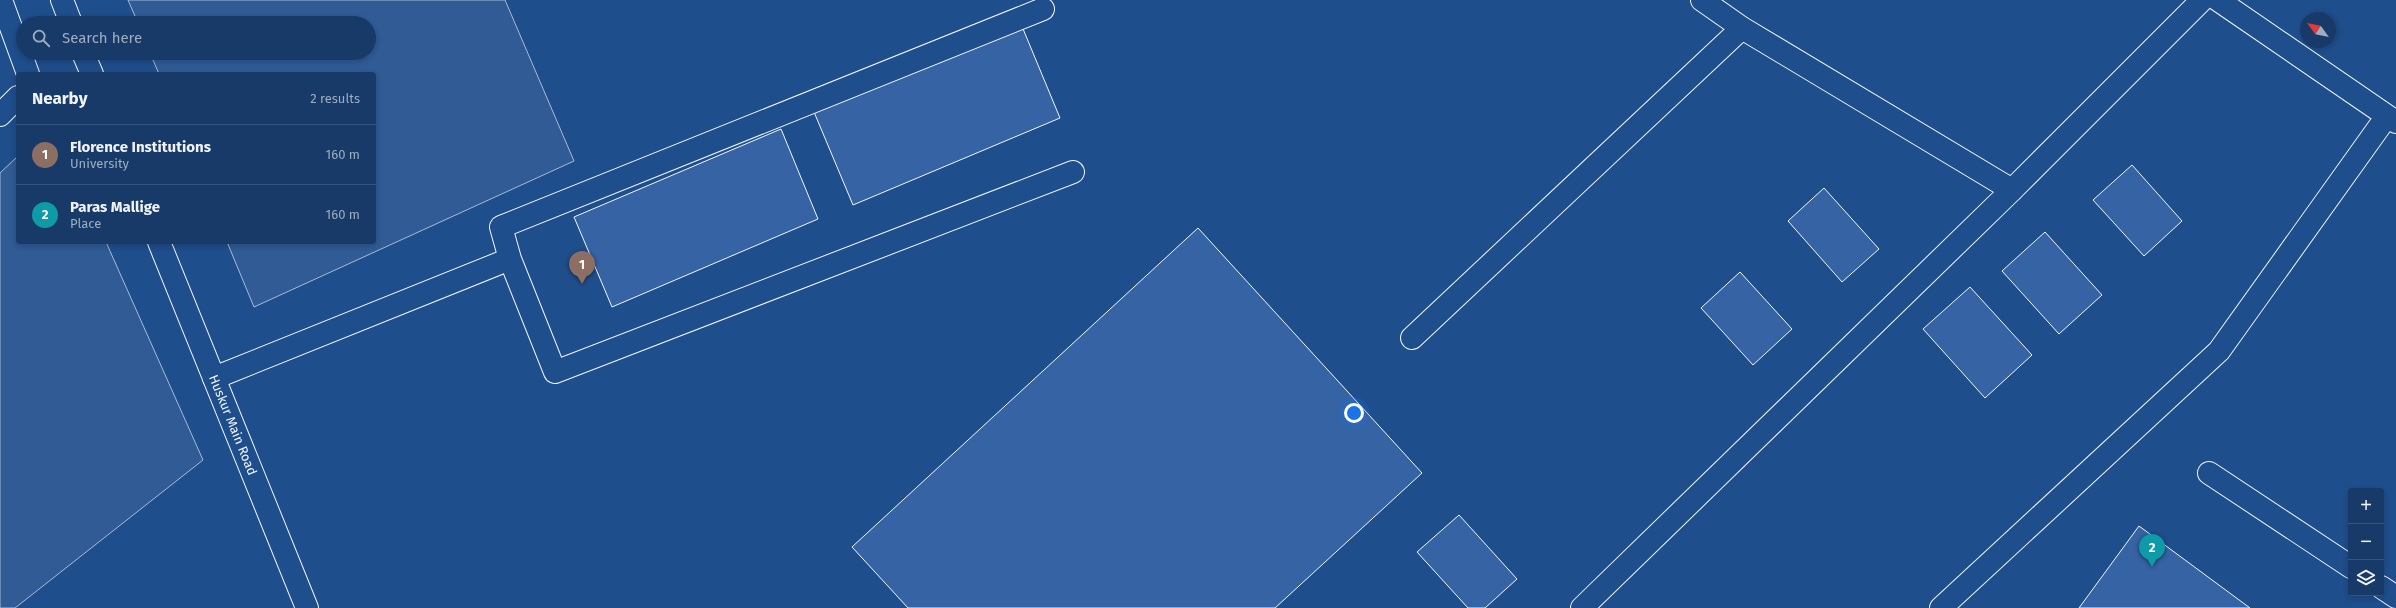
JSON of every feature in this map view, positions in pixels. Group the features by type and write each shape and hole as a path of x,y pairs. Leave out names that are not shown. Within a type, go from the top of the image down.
{"main road":[{"path":"1,0 16,41"},
{"path":"62,0 68,16"},
{"path":"1702,0 1742,28 2012,190"},
{"path":"1582,608 2012,190 2202,0"},
{"path":"1941,608 2219,351 2391,119 2218,0"},
{"path":"1043,9 501,227 510,260 555,372 1073,172"},
{"path":"1412,338 1742,28"},
{"path":"23,60 27,72"},
{"path":"86,60 91,72"},
{"path":"0,115 16,99"},
{"name":"Huskur Main Road","path":"161,244 307,608"},
{"path":"214,378 510,260"},
{"path":"2210,473 2348,565"},
{"path":"2384,589 2396,597"}],"shaded area":[{"path":"128,0 505,0 574,161 254,307 228,244 376,244 376,72 158,72 153,60 376,60 376,16 135,16"},
{"path":"16,158 16,244 107,244 203,460 15,608 0,608 0,173"}],"building":[{"path":"1021,24 1060,118 853,205 814,112"},
{"path":"781,129 818,219 612,307 574,217"},
{"path":"2132,165 2182,221 2144,256 2093,200"},
{"path":"1824,188 1879,249 1842,282 1788,221"},
{"path":"1198,228 1422,473 1275,608 908,608 852,547"},
{"path":"2045,232 2102,295 2059,334 2002,271"},
{"path":"1740,272 1792,329 1753,365 1701,308"},
{"path":"1970,287 2032,355 1985,398 1923,329"},
{"path":"1459,515 1517,579 1485,608 1468,608 1417,552"},
{"path":"2139,526 2250,608 2079,608"}],"place":[{"name":"Florence Institutions","path":"582,284"},
{"name":"Paras Mallige","path":"2152,567"}]}
